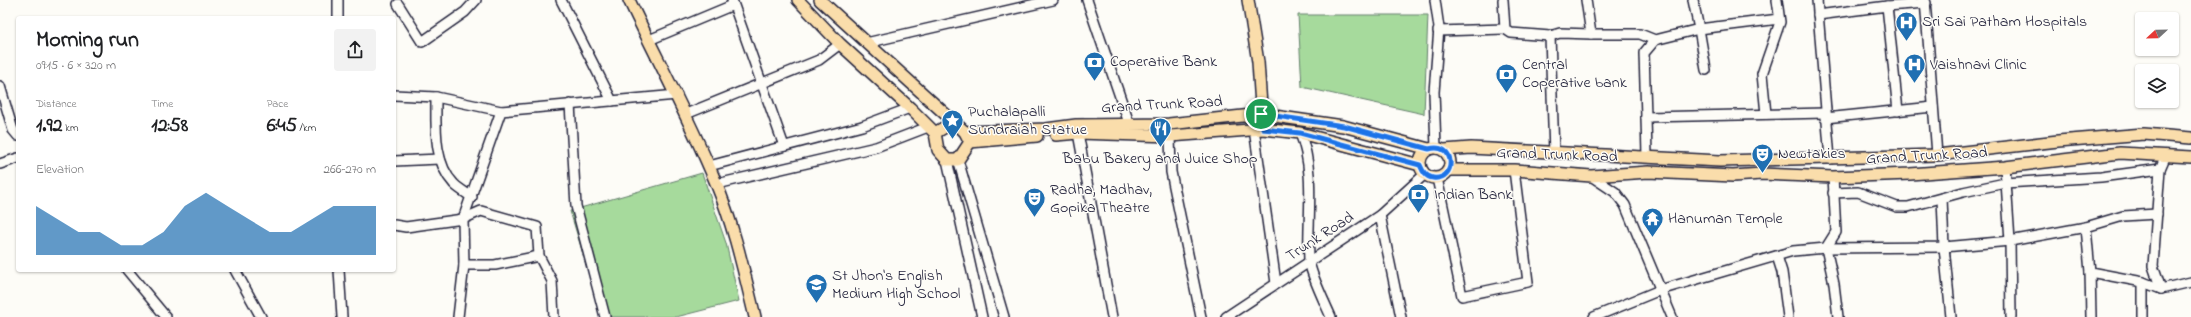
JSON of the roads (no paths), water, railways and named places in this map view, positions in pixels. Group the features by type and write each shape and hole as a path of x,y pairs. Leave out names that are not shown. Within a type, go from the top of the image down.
{"main road":[{"path":"628,0 677,95 717,184 738,249 753,316"},
{"path":"798,0 840,44 910,108 931,130 938,150 953,160 965,133"},
{"path":"820,0 965,133"},
{"path":"1248,0 1258,62 1261,114 1259,129"},
{"name":"Grand Trunk Road","path":"965,133 1129,123 1169,124 1261,114 1344,126 1436,149 1471,148 1720,161 1937,155 2058,141 2144,134 2191,138"},
{"path":"931,130 945,127 965,133 1078,133 1170,136 1259,129 1300,133 1423,170 1437,178 1445,175 1449,170 1450,157 1436,149 1422,155 1423,170"},
{"name":"Grand Trunk Road","path":"1449,170 1514,170 1591,176 1648,172 1733,176 1762,174 1833,177 1910,174 2005,167 2120,153 2191,157"}],"street":[{"path":"338,0 338,16"},
{"path":"398,4 422,42 465,12 476,0"},
{"path":"561,0 612,101"},
{"path":"866,43 1053,0"},
{"path":"1087,0 1129,123"},
{"path":"1434,0 1438,31 1434,92 1436,149"},
{"path":"1503,0 1505,30"},
{"path":"1586,0 1591,34"},
{"path":"1693,0 1706,70"},
{"path":"1766,114 1762,74 1780,22 1777,0"},
{"path":"1817,0 1825,116 1830,159"},
{"path":"649,40 732,2 784,146"},
{"path":"1818,15 1925,2 1937,155"},
{"path":"1887,6 1898,111"},
{"path":"1438,31 1505,30 1511,33 1550,36 1560,33 1640,34 1655,40 1699,30 1779,19"},
{"path":"1550,36 1554,153"},
{"path":"1647,156 1644,53 1655,40"},
{"path":"686,114 819,60 840,44"},
{"path":"0,86 2,104 16,134"},
{"path":"396,95 436,97 501,111 677,95"},
{"path":"436,97 436,131 440,159 446,174 455,185 472,197"},
{"path":"570,104 576,206 605,317"},
{"path":"1646,117 1766,114 1825,116 1933,107"},
{"path":"709,166 862,126 910,108"},
{"path":"458,317 464,265 463,219 501,111"},
{"path":"1259,129 1276,283"},
{"path":"717,184 876,147 931,130"},
{"path":"1078,133 1112,317"},
{"path":"1300,133 1304,143 1311,205 1309,262 1331,317"},
{"path":"1170,136 1171,172 1200,317"},
{"path":"2161,289 2153,266 2160,169 2166,155"},
{"path":"0,164 16,159"},
{"path":"396,161 440,159"},
{"path":"953,160 982,317"},
{"path":"953,160 1004,317"},
{"path":"2005,167 2010,241 2011,317"},
{"path":"1833,192 1858,192 1897,207 1908,207 2005,183 2101,176 2160,169"},
{"name":"Trunk Road","path":"1226,317 1380,215 1423,170"},
{"path":"1437,178 1462,296 1528,282 1514,170"},
{"path":"1591,176 1615,192 1625,205 1672,317"},
{"path":"1833,177 1836,232 1826,248 1834,284 1838,317"},
{"path":"1942,198 1944,247 1951,317"},
{"path":"396,225 406,227 463,219 481,211 537,227 539,256 552,281 554,317"},
{"path":"1594,317 1660,290 1792,251 1826,248 1944,247 2010,241 2086,227 2123,216 2157,214"},
{"path":"1380,215 1401,317"},
{"path":"2086,227 2090,272 2090,317"},
{"path":"464,265 495,265 539,256"},
{"path":"1777,256 1782,272 1788,317"},
{"path":"129,272 166,317"},
{"path":"236,272 261,317"},
{"path":"339,272 342,317"},
{"path":"2090,272 2143,282 2161,289 2191,282"},
{"path":"2143,282 2143,317"}],"place":[{"name":"Sri Sai Patham Hospitals","path":"1906,42"},
{"name":"Coperative Bank","path":"1095,82"},
{"name":"Vaishnavi Clinic","path":"1914,84"},
{"name":"Central Coperative bank","path":"1507,94"},
{"name":"Puchalapalli Sundraiah Statue","path":"953,140"},
{"name":"Babu Bakery and Juice Shop","path":"1160,148"},
{"name":"Newtakies","path":"1762,174"},
{"name":"Indian Bank","path":"1419,214"},
{"name":"Radha, Madhav, Gopika Theatre","path":"1035,218"},
{"name":"Hanuman Temple","path":"1653,238"},
{"name":"St Jhon's English Medium High School","path":"817,304"}]}
